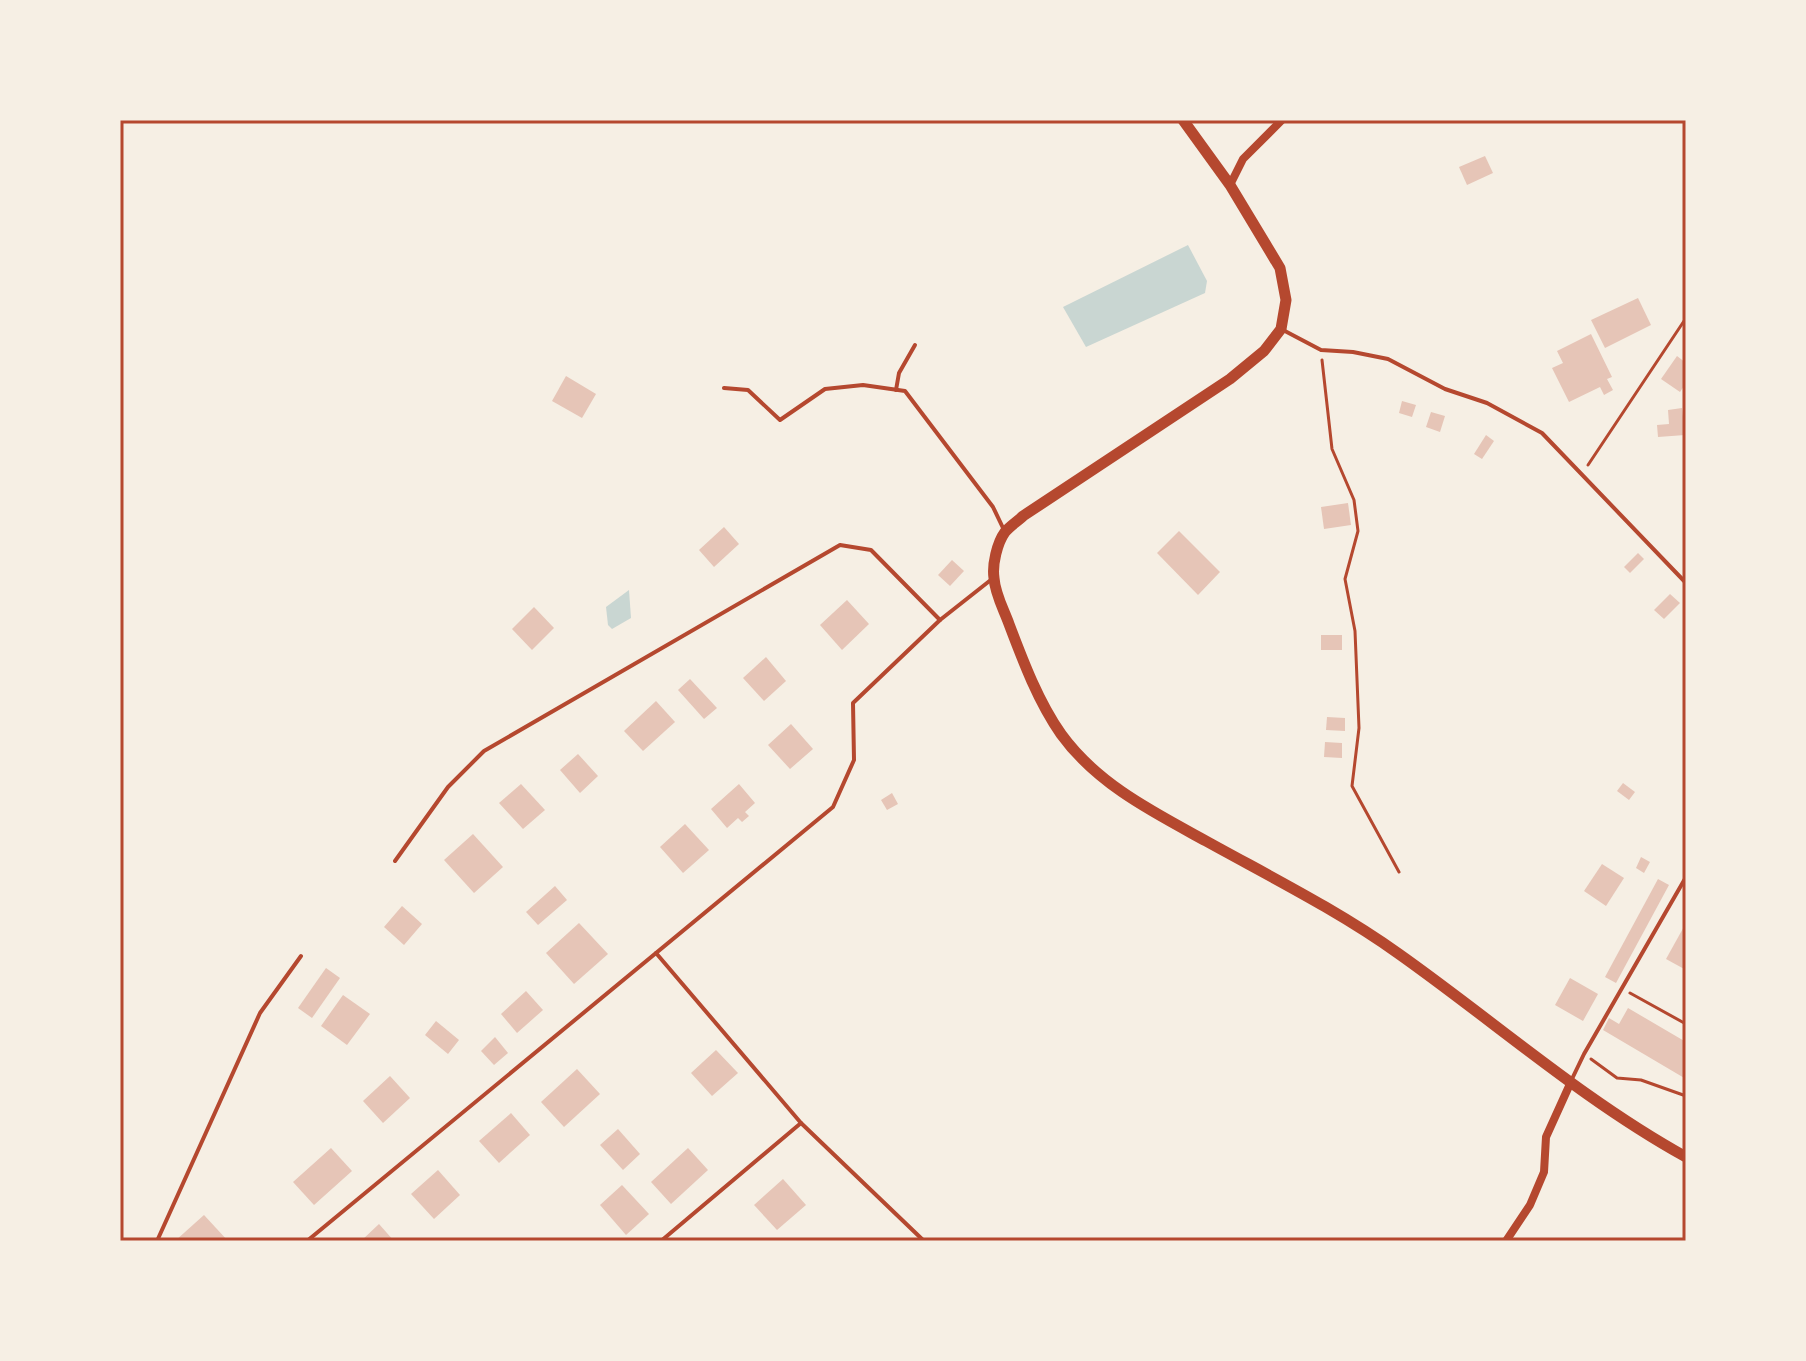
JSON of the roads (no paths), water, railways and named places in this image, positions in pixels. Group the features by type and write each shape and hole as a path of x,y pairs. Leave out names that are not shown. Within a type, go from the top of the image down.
{"street":[{"path":"1183,120 1230,185 1280,268 1286,300 1281,329 1264,351 1230,379 1023,516 1005,532 997,552 994,578 1015,639 1039,694 1061,734 1091,767 1128,797 1322,906 1398,953 1570,1084 1686,1157"},
{"path":"1230,185 1243,159 1282,120"},
{"path":"1506,1241 1530,1205 1544,1172 1546,1137 1570,1084"}],"lane":[{"path":"1281,329 1321,350 1388,359 1445,389 1487,403 1542,433 1686,583"},
{"path":"896,390 904,361 915,345"},
{"path":"724,388 748,390 780,420 825,389 863,385 905,391 993,507 1005,532"},
{"path":"395,861 448,787 484,751 840,545 871,550 940,620"},
{"path":"307,1241 833,807 854,760 853,703 940,620 994,578"},
{"path":"1570,1084 1584,1054 1686,877"},
{"path":"656,953 801,1123 924,1241"},
{"path":"157,1241 260,1013 301,956"},
{"path":"661,1241 801,1123"}]}
